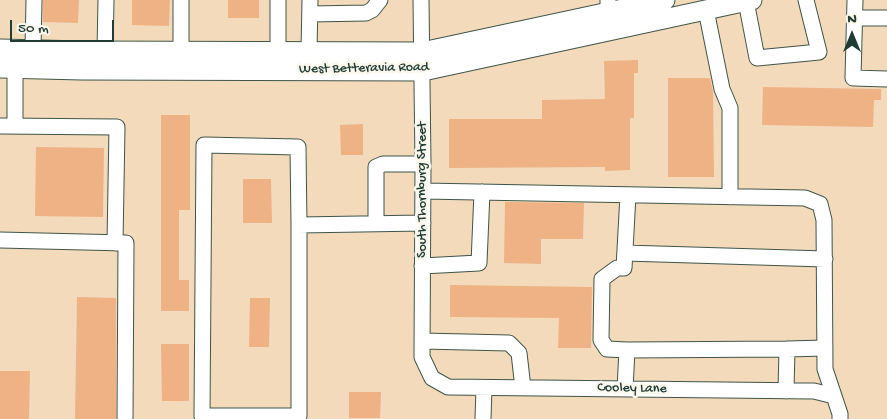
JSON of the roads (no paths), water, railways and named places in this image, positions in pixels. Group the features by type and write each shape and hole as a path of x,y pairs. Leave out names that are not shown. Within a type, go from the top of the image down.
{"main road":[{"name":"West Betteravia Road","path":"0,49 422,52 608,6 665,0"},
{"name":"West Betteravia Road","path":"8,68 423,71 749,1"}],"street":[{"path":"33,49 34,0"},
{"path":"105,50 106,0"},
{"path":"181,0 181,51"},
{"path":"278,0 278,51"},
{"path":"308,52 310,7 366,14 380,0"},
{"name":"South Thornburg Street","path":"421,0 423,71 422,357 432,378"},
{"path":"749,1 757,58 819,52 806,0"},
{"path":"855,0 853,78 887,79"},
{"path":"706,10 722,89 730,108 730,197"},
{"path":"855,18 887,18"},
{"path":"8,68 8,126 116,127 115,243"},
{"path":"204,145 298,147 299,225 299,416 202,416 204,145"},
{"path":"376,223 376,167 383,164 423,164"},
{"path":"423,191 805,198 820,204 824,220 825,369 840,419"},
{"path":"422,266 478,263 482,192"},
{"path":"628,195 625,261 602,279 601,340 607,349 825,348"},
{"path":"299,225 423,223"},
{"path":"0,240 126,243 125,419"},
{"path":"625,261 825,259"},
{"path":"422,342 509,343 519,354 523,388"},
{"path":"786,391 787,349"},
{"path":"625,389 627,350"},
{"name":"Cooley Lane","path":"432,378 448,387 814,391 834,396"},
{"path":"484,388 484,419"}]}
